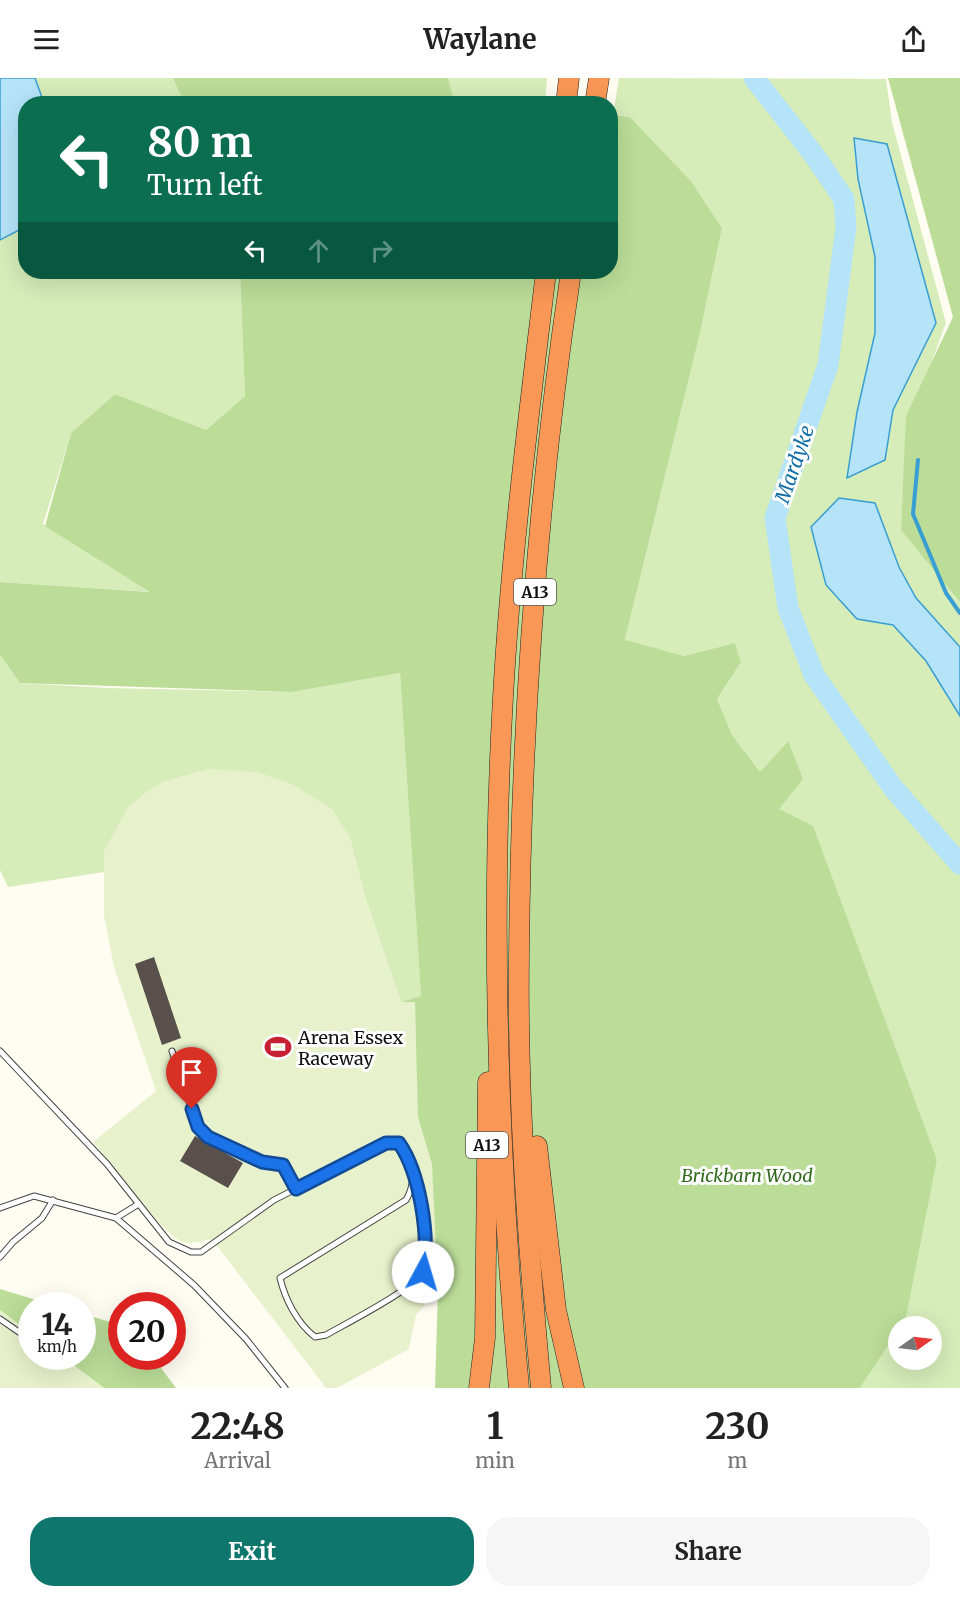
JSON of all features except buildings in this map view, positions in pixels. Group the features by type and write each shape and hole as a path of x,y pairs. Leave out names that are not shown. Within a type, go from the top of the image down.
{"highway":[{"path":"567,96 569,78"},
{"path":"597,96 599,78"},
{"name":"A13","path":"519,1388 503,1170 497,902 503,697 517,514 545,279"},
{"name":"A13","path":"541,1388 524,1156 519,978 520,914 529,662 556,373 570,279"},
{"name":"A13","path":"479,1388 485,1338 489,965 497,902"},
{"name":"A13","path":"520,914 531,964 537,1149 543,1216 556,1310 574,1388"}],"lane":[{"path":"0,1051 106,1164 168,1242 191,1252 201,1252 274,1200 386,1143 399,1143 411,1168 425,1228 426,1254 423,1272 410,1285 326,1335 315,1337 306,1330 293,1309 283,1292 280,1278 406,1200 414,1187 411,1168"},
{"path":"172,1051 198,1127 208,1137 262,1162 283,1165 296,1189"},
{"path":"0,1208 34,1197 53,1200 116,1218 194,1284 246,1339 285,1388"},
{"path":"0,1257 13,1242 42,1218 53,1200"},
{"path":"116,1218 137,1205"},
{"path":"0,1319 18,1331"}],"green space":[{"path":"35,78 173,78 181,96 41,96"},
{"path":"173,78 448,78 453,96 181,96"},
{"path":"448,78 547,78 546,96 453,96"},
{"path":"619,78 886,79 892,122 946,323 907,428 901,529 960,602 960,1388 860,1388 888,1345 888,1370 942,1370 942,1316 906,1316 937,1160 779,809 787,742 760,772 732,735 717,699 741,662 735,643 684,656 625,641 700,333 722,228 691,181 630,117 618,116 618,96 616,96"},
{"path":"888,78 960,78 960,602 901,530 906,416 953,317"},
{"name":"Brickbarn Wood","path":"618,116 630,117 691,181 722,228 700,333 625,640 684,656 735,643 741,662 717,699 732,735 760,772 788,741 803,779 779,809 813,826 937,1160 906,1316 888,1316 888,1345 860,1388 435,1388 438,1289 412,1120 414,1002 401,1002 421,996 400,673 292,692 20,683 0,655 0,582 150,592 45,526 71,433 115,394 206,430 245,396 240,279 618,279"},
{"path":"18,231 18,279 240,279 245,396 206,430 115,394 71,433 43,524 152,592 0,582 0,240"},
{"path":"0,655 20,683 107,688 292,692 400,673 421,996 401,1002 366,900 349,835 104,851 104,872 8,887 0,870"},
{"name":"Arena Essex Raceway","path":"208,769 257,772 292,784 331,808 349,835 366,900 401,1002 415,1002 418,1117 432,1164 438,1290 416,1315 409,1349 337,1388 326,1388 218,1247 209,1239 187,1243 172,1235 149,1211 93,1142 156,1091 114,967 104,916 104,851 128,807 149,790 162,782"},
{"path":"0,1289 18,1294 18,1324 0,1310"},
{"path":"0,1310 18,1324 18,1370 80,1370 104,1388 0,1388"},
{"path":"96,1318 108,1321 108,1370 162,1370 176,1388 104,1388 80,1370 96,1370"}],"water":[{"path":"0,78 35,78 41,96 18,96 18,231 0,240"},
{"path":"854,138 887,144 936,323 893,410 885,460 847,478 857,412 875,333 875,257 858,179"},
{"path":"839,498 875,503 899,567 916,598 960,647 960,716 926,661 893,625 857,619 826,585 811,527"}],"waterway":[{"name":"Mardyke","path":"754,78 814,155 844,199 846,227 828,365 775,518 788,608 814,675 894,789 960,864"},
{"path":"918,460 913,514 946,593 960,613"}],"place":[{"name":"Arena Essex Raceway","path":"278,1047"}],"route":[{"path":"192,1109 198,1127 208,1137 262,1162 278,1162 285,1167 296,1189 386,1143 399,1143 406,1153 411,1168 425,1228 426,1254 423,1272"}]}
